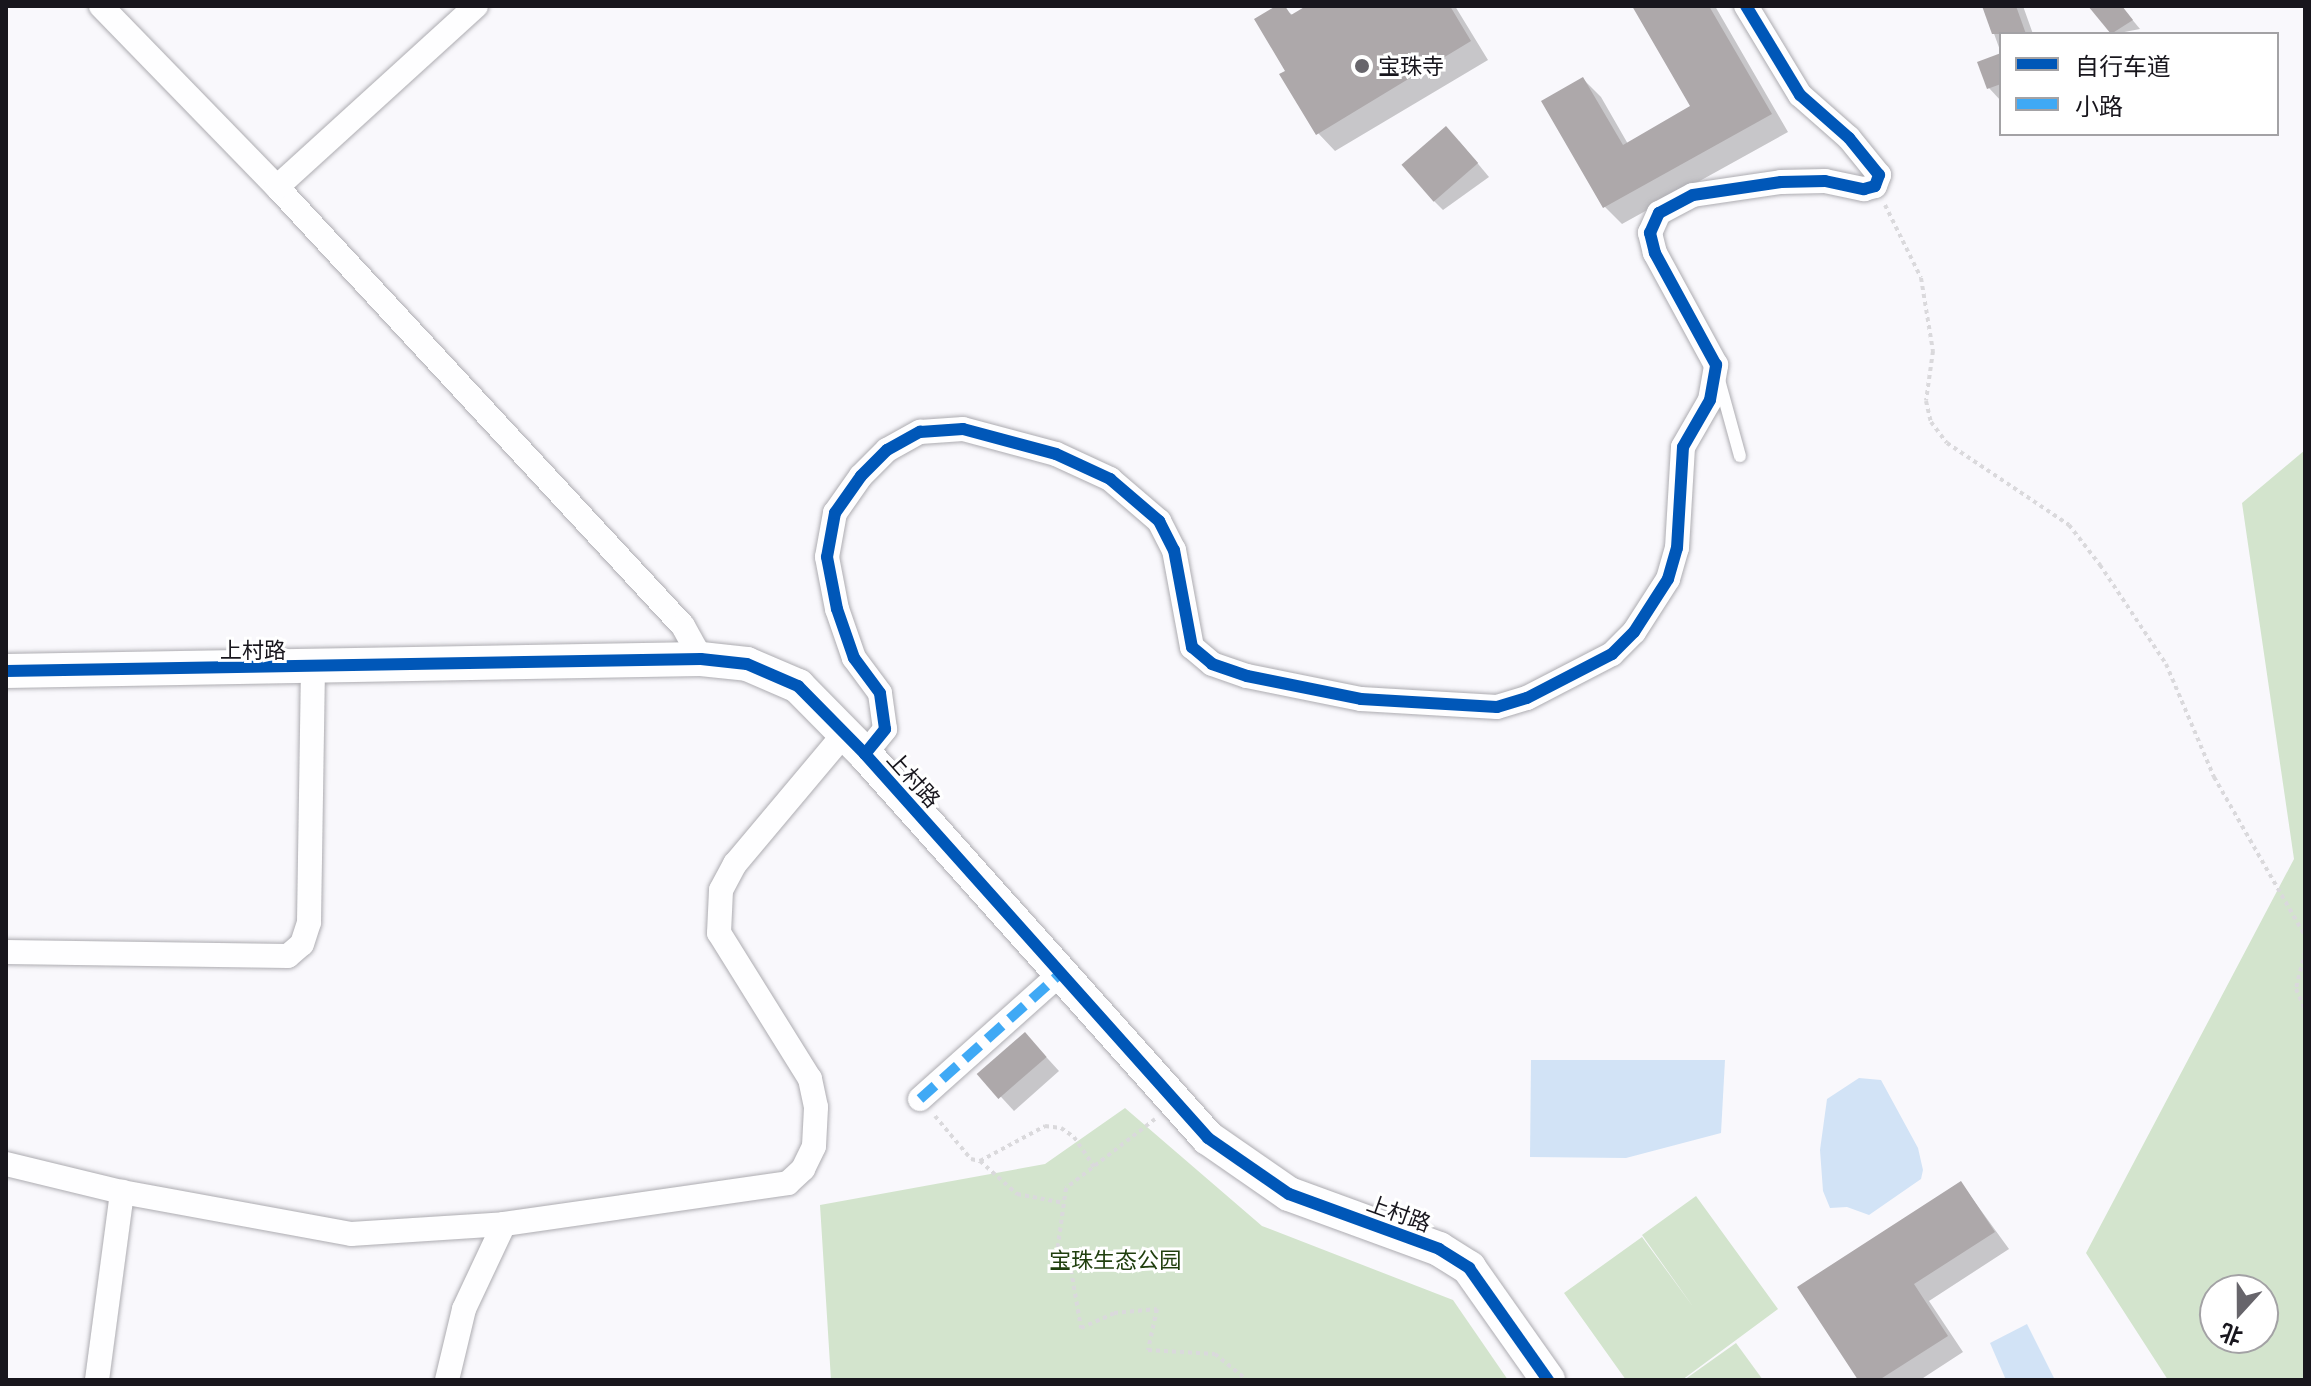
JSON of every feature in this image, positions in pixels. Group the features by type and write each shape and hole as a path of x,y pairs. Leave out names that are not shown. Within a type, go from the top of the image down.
{"street":[{"path":"101,6 277,187 683,626 701,659"},
{"path":"277,187 476,6"},
{"path":"6,1164 122,1192 351,1234 504,1224 788,1183 803,1169 814,1146 816,1107 810,1079 719,933 721,890 735,864 855,744 885,729 880,693 854,658 837,609 827,557 835,513 861,476 887,450 920,432 963,429 1056,454 1110,479 1159,521 1174,550 1192,647 1212,664 1315,692 1497,707 1542,691 1612,654 1653,606 1677,548 1683,447 1710,400 1716,365 1655,253 1650,233 1659,213 1693,195 1781,182 1875,186 1879,175 1849,138 1800,95 1746,6"},
{"name":"上村路","path":"6,671 313,670 701,659 747,664 798,686 855,744 1208,1138 1256,1176 1289,1194 1439,1249 1469,1268 1548,1380"},
{"path":"6,952 275,957 288,956 302,944 309,922 313,670"},
{"path":"920,1099 1060,974"},
{"path":"97,1380 122,1192"},
{"path":"447,1380 464,1309 504,1224"}],"lane":[{"path":"1716,365 1740,456"}],"path":[{"path":"1875,186 1921,278 1933,351 1926,401 1931,422 1947,443 2069,525 2100,565 2166,664 2214,777 2305,936"},
{"path":"2305,952 2296,989 2305,1009"},
{"path":"920,1099 971,1159 980,1161 1017,1194 1064,1203"},
{"path":"1174,1100 1148,1127 1066,1188 1057,1252 1071,1270 1081,1328 1114,1313 1157,1309 1148,1350 1215,1354 1247,1380"},
{"path":"980,1161 1045,1126 1061,1128 1074,1137 1094,1167"}],"green space":[{"path":"2305,450 2305,1380 2168,1380 2086,1253 2294,859 2242,503"},
{"name":"宝珠生态公园","path":"1125,1108 1262,1226 1453,1300 1508,1380 831,1380 820,1205 1045,1164"},
{"path":"1696,1196 1778,1309 1682,1380 1626,1380 1564,1293 1642,1237 1694,1308 1642,1235"},
{"path":"1736,1343 1763,1380 1684,1380"}],"water":[{"path":"1531,1060 1725,1060 1721,1133 1626,1158 1530,1157"},
{"path":"1859,1078 1881,1080 1918,1148 1923,1170 1921,1179 1869,1215 1847,1207 1830,1208 1823,1191 1820,1150 1827,1099"},
{"path":"2027,1324 2055,1380 2006,1380 1990,1343"}],"building":[{"name":"宝珠寺","path":"1276,6 1285,6 1291,15 1306,6 1450,6 1471,41 1316,135 1279,74 1285,71 1254,19"},
{"path":"1632,6 1709,6 1772,114 1603,208 1541,101 1583,77 1623,145 1690,106"},
{"path":"1982,6 2016,6 2025,32 1992,34"},
{"path":"2088,6 2122,6 2133,20 2109,32"},
{"path":"1999,54 1999,85 1987,89 1977,62"},
{"path":"1446,126 1478,163 1434,202 1401,165"},
{"path":"1025,1032 1047,1057 998,1099 977,1074"},
{"path":"1961,1181 1995,1232 1914,1284 1948,1336 1879,1380 1858,1380 1797,1287"}],"marked path":[{"path":"920,1099 1060,974"}],"cycle path":[{"path":"865,754 885,729 880,693 854,658 837,609 827,557 835,513 861,476 887,450 920,432 963,429 1056,454 1110,479 1159,521 1174,550 1192,647 1212,664 1247,676 1361,699 1497,707 1527,698 1612,654 1634,632 1668,579 1677,548 1683,447 1710,400 1716,365 1655,253 1650,233 1659,213 1693,195 1781,182 1825,181 1864,189 1875,186 1879,175 1849,138 1800,95 1746,6"},
{"path":"6,671 701,659 747,664 798,686 865,754 1208,1138 1289,1194 1439,1249 1469,1268 1548,1380"}],"place":[{"name":"宝珠寺","path":"1362,66"}]}
